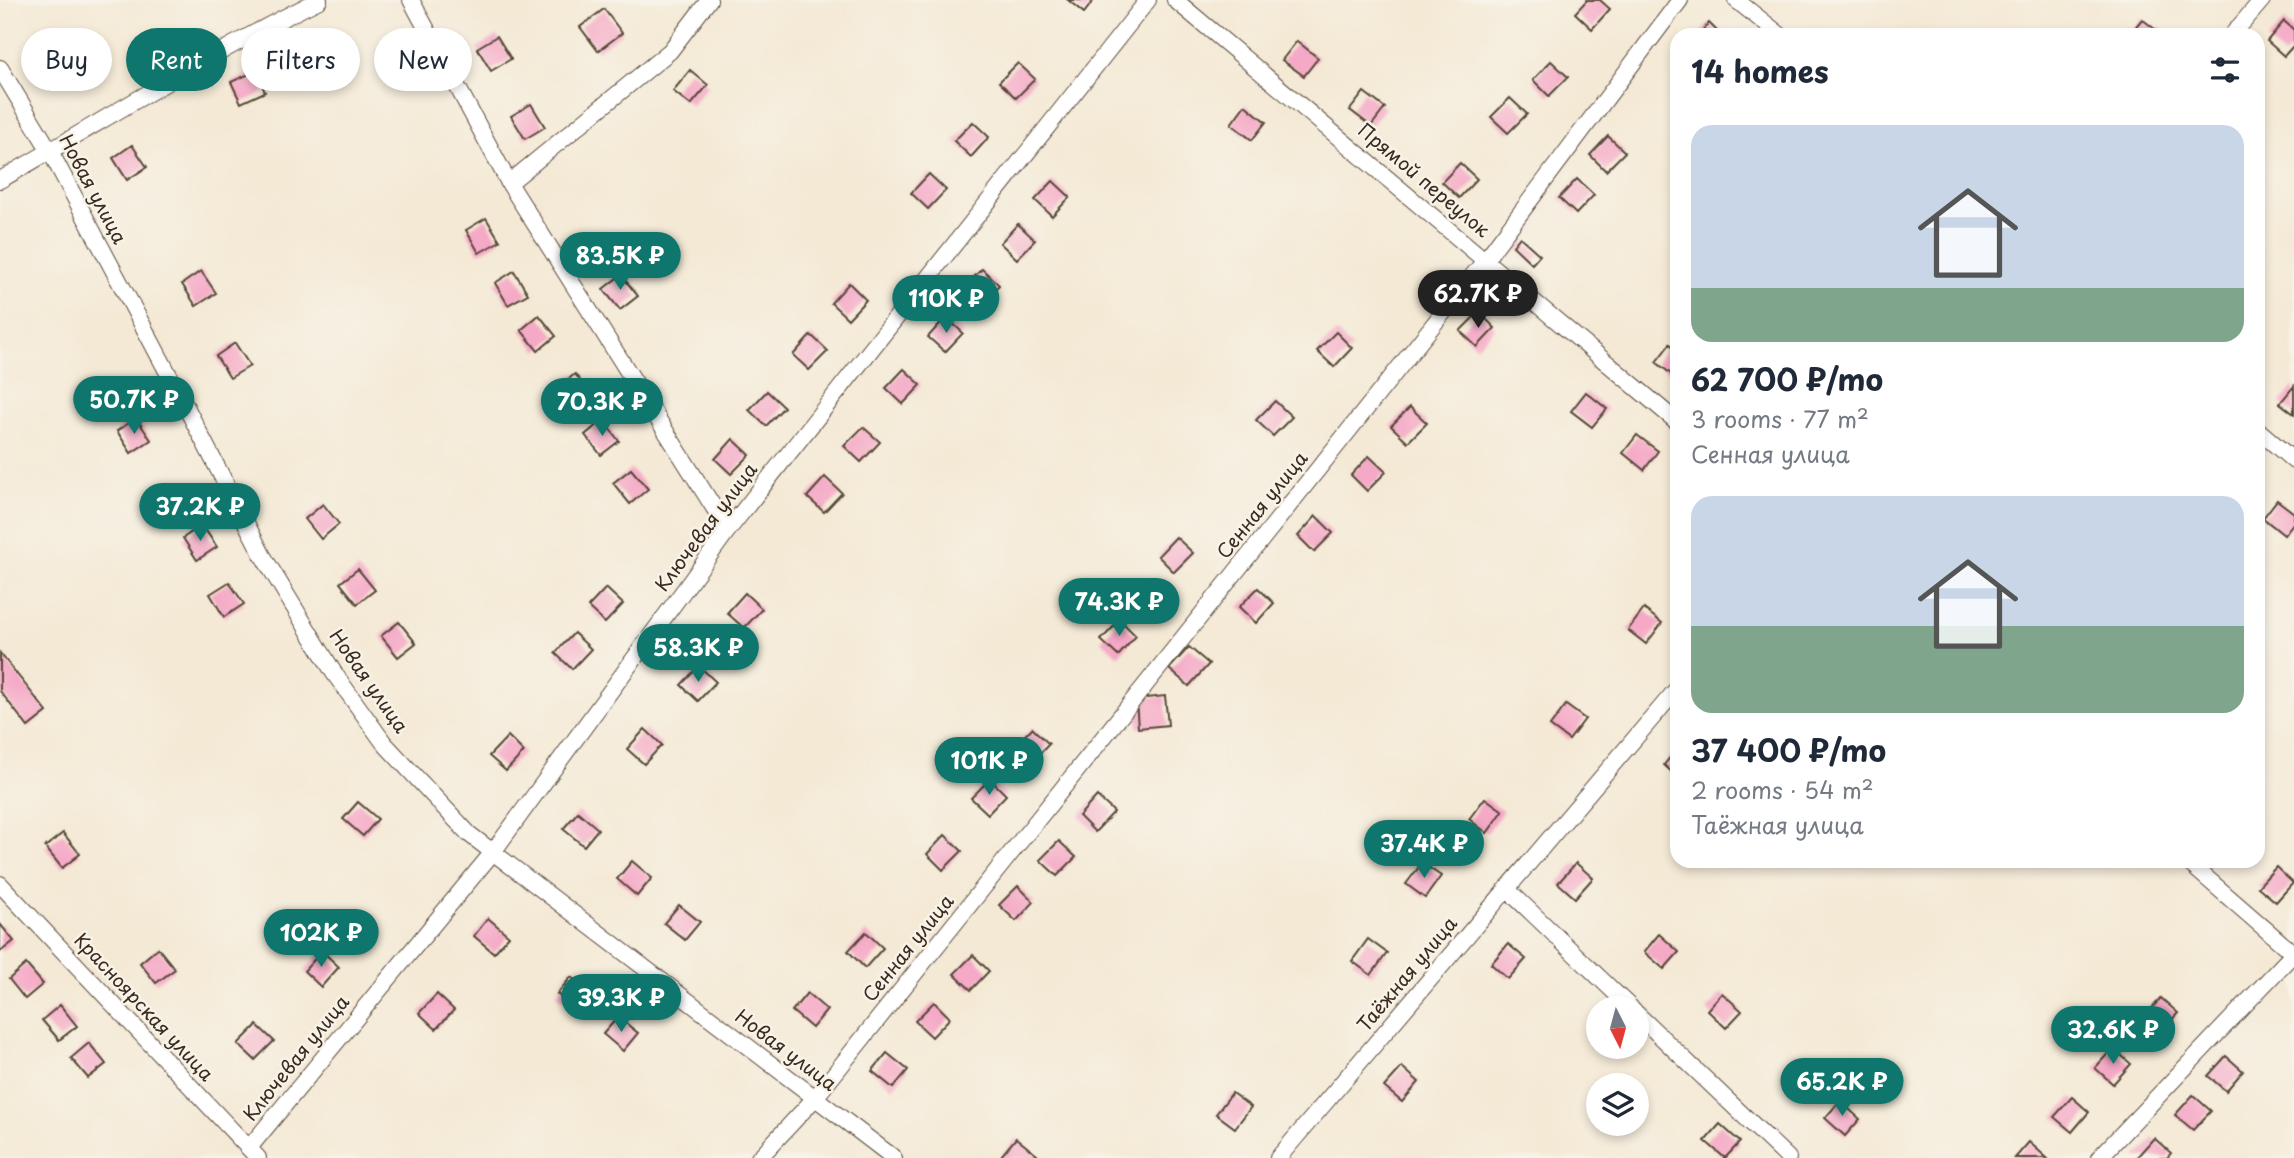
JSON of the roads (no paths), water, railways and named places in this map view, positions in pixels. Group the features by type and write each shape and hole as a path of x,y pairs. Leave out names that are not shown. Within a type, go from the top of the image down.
{"street":[{"path":"0,180 241,40 319,0"},
{"path":"411,0 509,183 728,530"},
{"path":"509,183 670,51 709,0"},
{"name":"Ключевая улица","path":"253,1153 493,852 728,530 1148,0"},
{"name":"Прямой переулок","path":"1175,0 1670,416"},
{"name":"Сенная улица","path":"759,1158 816,1098 1486,259 1681,0"},
{"path":"1736,0 1771,28"},
{"path":"2238,28 2262,0"},
{"name":"Новая улица","path":"0,68 50,151 263,556 334,673 384,743 469,834 894,1158"},
{"path":"2265,436 2294,461"},
{"name":"Таёжная улица","path":"1278,1158 1670,697"},
{"path":"2099,1158 2294,954 2195,868"},
{"name":"Красноярская улица","path":"0,884 253,1153"},
{"path":"1507,889 1618,996"},
{"path":"1649,1025 1788,1158"}]}
